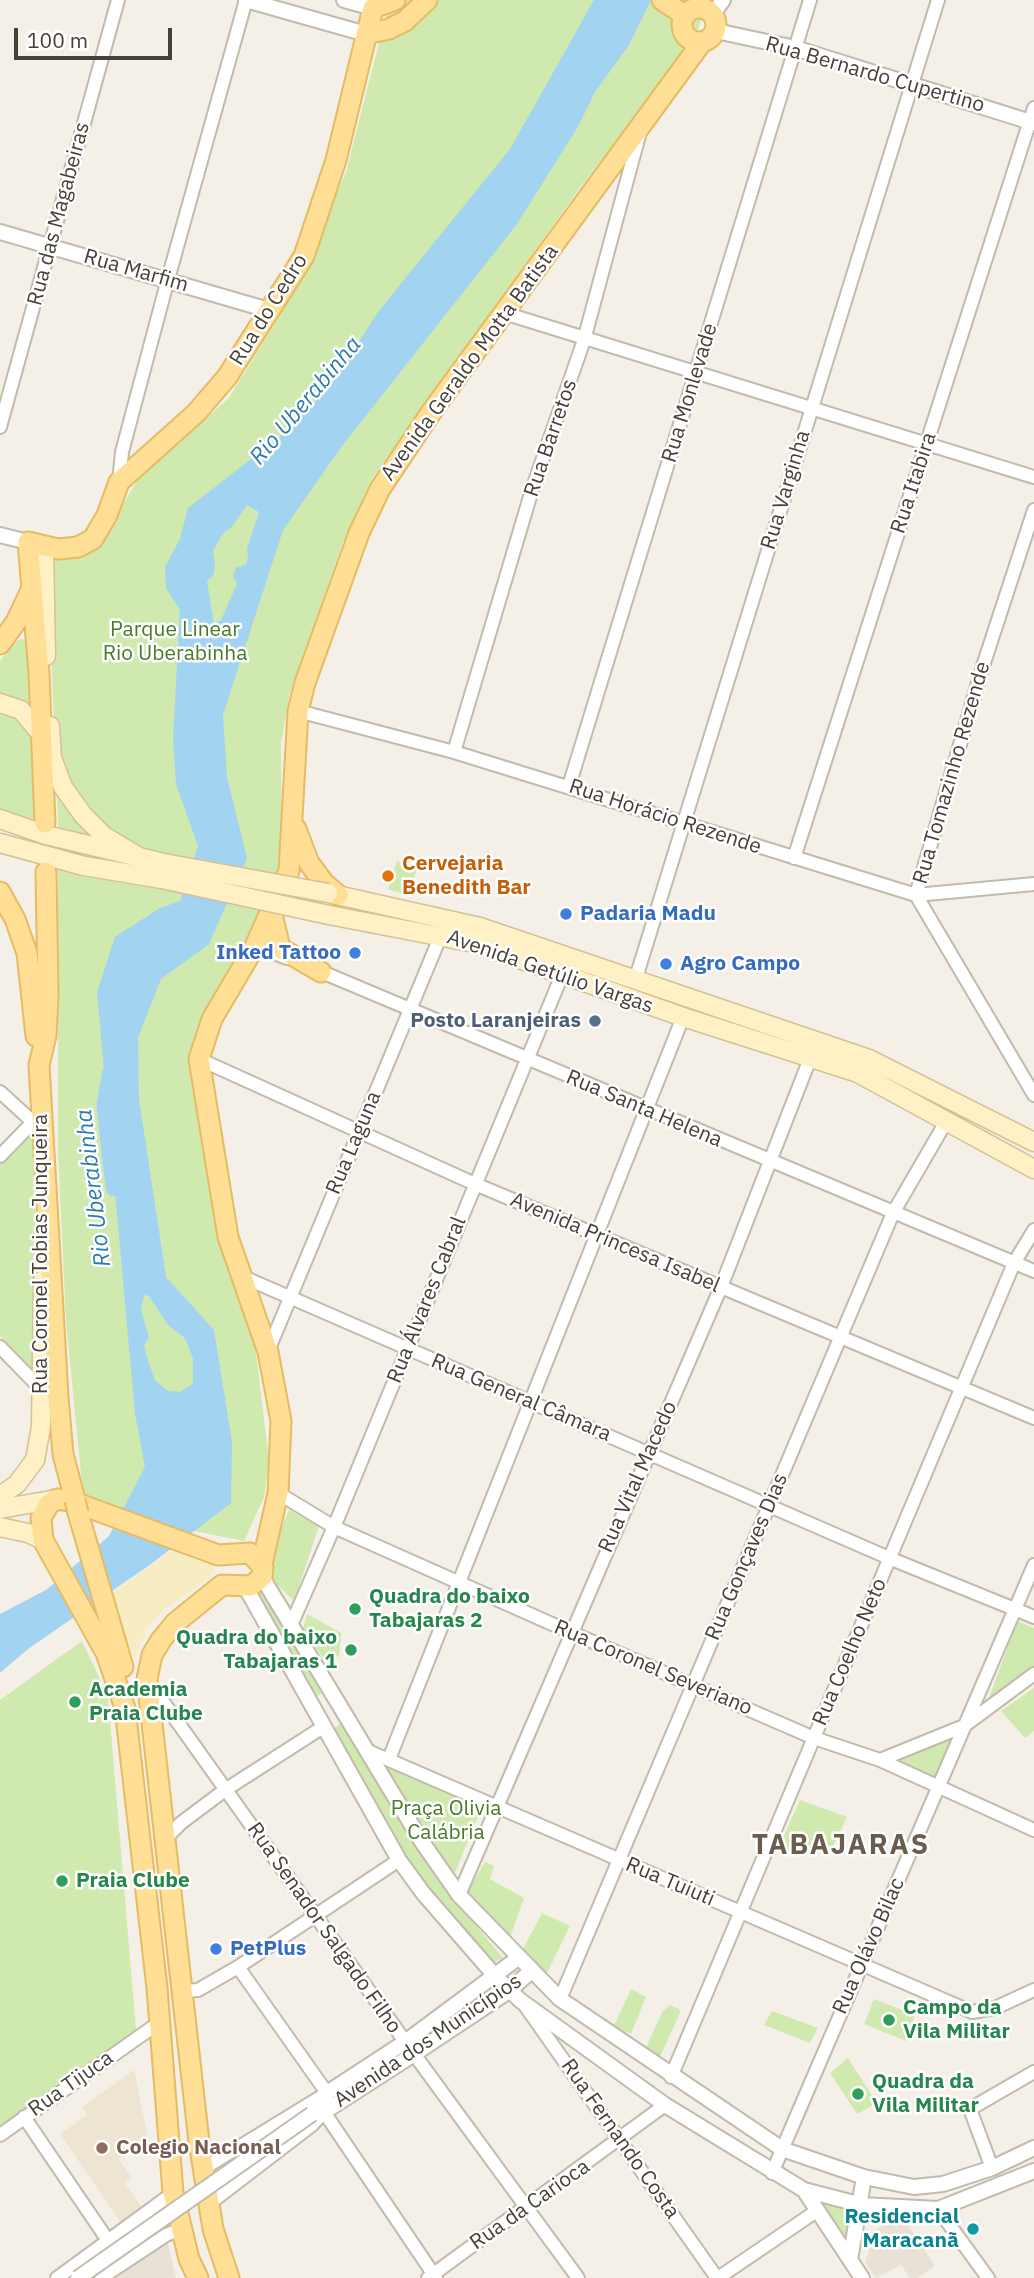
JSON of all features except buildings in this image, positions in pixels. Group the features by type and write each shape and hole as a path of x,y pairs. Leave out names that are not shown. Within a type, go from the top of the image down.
{"main road":[{"path":"374,4 395,0"},
{"path":"662,0 684,15"},
{"name":"Rua do Cedro","path":"43,546 78,547 93,538 107,516 119,482 196,413 227,377 272,311 315,229 336,160 374,4"},
{"path":"366,34 389,29 421,4"},
{"path":"696,7 707,9 713,22 694,41 685,34 682,22 684,15 696,7"},
{"name":"Avenida Geraldo Motta Batista","path":"257,1576 278,1493 281,1421 268,1352 228,1237 199,1059 212,1019 255,946 289,872 298,710 359,533 380,489 432,411 643,124 713,22"},
{"path":"0,644 16,622 31,591 43,546"},
{"path":"43,546 52,758 63,787 83,815 104,836 139,858"},
{"path":"31,591 45,823"},
{"path":"0,702 21,710 41,734"},
{"path":"292,797 301,848 333,894"},
{"name":"Avenida Getúlio Vargas","path":"0,819 46,835 139,858 163,871 329,915 441,935 477,935 562,975 683,1017 770,1035 811,1056 865,1067 947,1120 1034,1169"},
{"name":"Avenida Getúlio Vargas","path":"0,843 83,866 163,871 333,894 635,981 770,1035 865,1067 1031,1135"},
{"name":"Rua Coronel Tobias Junqueira","path":"0,1496 17,1484 35,1460 41,1427 45,1171 38,1121 39,1065 46,1036 48,995 46,872"},
{"path":"0,892 15,919 27,953 39,1065"},
{"path":"271,910 280,948 321,972"},
{"path":"45,1171 58,1397 70,1504 130,1689 135,1732 130,1750"},
{"path":"43,1541 41,1518 44,1508 70,1504"},
{"path":"0,1509 70,1504 106,1513 218,1555 250,1553 257,1576 222,1585 174,1623 152,1655 147,1679 203,2169 213,2229 229,2278"},
{"path":"0,1527 28,1533 43,1541 106,1653 125,1708 160,2022 173,2193 181,2229 198,2278"},
{"path":"218,1555 226,1570 222,1585"}],"street":[{"name":"Rua das Magabeiras","path":"0,427 118,0"},
{"path":"119,482 122,452 246,0 366,34"},
{"path":"344,0 374,4"},
{"name":"Rua Monlevade","path":"569,786 810,0"},
{"name":"Rua Varginha","path":"635,981 938,0"},
{"name":"Rua Bernardo Cupertino","path":"713,22 913,84 1033,117"},
{"name":"Rua Itabira","path":"794,858 1033,117"},
{"name":"Rua Barretos","path":"454,751 518,545 532,490 584,340 643,124"},
{"name":"Rua Marfim","path":"0,232 272,311"},
{"path":"504,313 584,340 1034,477"},
{"name":"Rua Tomazinho Rezende","path":"1034,510 983,666 916,895 1034,1095"},
{"path":"0,534 43,546"},
{"name":"Rua Horácio Rezende","path":"298,710 454,751 916,895 1034,884"},
{"name":"Rua Laguna","path":"268,1352 289,1295 441,935"},
{"name":"Rua Santa Helena","path":"255,946 1034,1271"},
{"name":"Rua Álvares Cabral","path":"291,1625 562,975"},
{"path":"389,1759 457,1581 683,1017"},
{"name":"Rua Vital Macedo","path":"459,1895 570,1632 721,1287 772,1163 811,1056"},
{"name":"Avenida Princesa Isabel","path":"199,1059 475,1184 1034,1418"},
{"path":"0,1092 38,1121 0,1156"},
{"name":"Rua Gonçaves Dias","path":"560,1999 893,1213 947,1120"},
{"name":"Rua Coelho Neto","path":"671,2077 1014,1263 1034,1230"},
{"name":"Rua General Câmara","path":"242,1276 889,1558 1034,1617"},
{"path":"0,1347 42,1390"},
{"name":"Rua Coronel Severiano","path":"278,1493 334,1527 814,1738 880,1760 1034,1830"},
{"name":"Rua Olávo Bilac","path":"772,2173 1034,1565"},
{"path":"257,1576 291,1625 422,1842 459,1895 560,1999 671,2077 782,2149 864,2177 914,2187 943,2184 992,2168 1034,2148"},
{"path":"257,1576 321,1724 399,1860 423,1893 496,1977 521,2001 665,2105 772,2173 804,2190 862,2205 937,2209 1034,2171"},
{"path":"880,1760 964,1726 1034,1674"},
{"name":"Rua Senador Salgado Filho","path":"147,1679 317,1914 405,2042 578,2278"},
{"path":"164,1840 181,1823 225,1790 342,1712"},
{"name":"Rua Tuiuti","path":"368,1751 972,2012 995,2008 1034,1990"},
{"path":"183,1991 198,1990 238,1967 399,1860"},
{"name":"Avenida dos Municípios","path":"203,2169 405,2042 496,1977 518,1958"},
{"path":"238,1967 327,2093"},
{"name":"Avenida dos Municípios","path":"318,2113 509,1991 531,1971"},
{"name":"Rua Fernando Costa","path":"521,2001 718,2278"},
{"name":"Rua Tijuca","path":"0,2135 160,2022"},
{"path":"992,2168 970,2109 1034,2072"},
{"name":"Avenida dos Municípios","path":"209,2204 312,2125 327,2093"},
{"name":"Rua da Carioca","path":"432,2277 665,2105"},
{"path":"78,2278 318,2113 432,2277"},
{"path":"24,2118 109,2242"},
{"path":"238,2149 232,2159 234,2166 242,2170 254,2168"},
{"path":"850,2260 862,2205 864,2177"},
{"path":"804,2190 862,2278"},
{"path":"57,2278 173,2193"},
{"path":"937,2209 988,2278"},
{"path":"718,2278 818,2210"},
{"path":"132,2224 144,2223 151,2233 147,2248"},
{"path":"101,2278 181,2229"}],"shaded area":[{"name":"Colegio Nacional","path":"134,2070 148,2138 119,2159 132,2178 125,2183 143,2209 122,2224 60,2134 87,2115 82,2107"},
{"path":"900,2213 935,2266 917,2278 910,2278 901,2265 876,2278 865,2262 876,2230"},
{"path":"166,2235 176,2278 101,2278"}],"green space":[{"name":"Parque Linear Rio Uberabinha","path":"390,0 709,0 690,50 584,182 371,480 342,544 289,696 281,744 282,864 191,1051 221,1238 256,1352 269,1461 264,1497 244,1541 179,1528 83,1495 66,1321 58,1151 58,823 47,553 114,519 140,476 228,399 278,319 346,172"},
{"path":"22,639 28,642 36,687 35,822 0,809 0,661 16,641"},
{"path":"397,861 417,868 409,896 388,889"},
{"path":"35,1128 36,1373 0,1336 0,1163"},
{"path":"289,1510 319,1526 294,1601 271,1579 273,1545"},
{"path":"259,1589 320,1685 321,1694 314,1699 256,1597"},
{"path":"307,1614 341,1633 339,1657 329,1650 325,1661 303,1629"},
{"path":"1017,1621 1034,1628 1034,1667 988,1701"},
{"name":"Praia Clube","path":"82,1641 108,1696 136,2031 0,2130 0,1700"},
{"path":"1034,1688 1034,1731 1025,1738 1001,1711"},
{"path":"341,1723 433,1874 503,1958 491,1963 452,1921 410,1867 329,1732"},
{"path":"951,1738 933,1781 894,1763"},
{"name":"Praça Olivia Calábria","path":"384,1765 482,1807 454,1875 451,1876 417,1828"},
{"path":"800,1800 847,1817 833,1846 797,1852 779,1847"},
{"path":"485,1862 494,1866 490,1879 524,1898 510,1937 468,1891"},
{"path":"542,1913 570,1926 546,1975 522,1951"},
{"path":"631,1989 646,1997 631,2034 614,2026"},
{"name":"Campo da Vila Militar","path":"874,1999 915,2015 906,2041 864,2024"},
{"path":"670,2005 681,2010 660,2057 646,2048 662,2012"},
{"path":"772,2011 818,2028 810,2043 764,2025"},
{"name":"Quadra da Vila Militar","path":"848,2058 877,2103 857,2114 830,2073"},
{"path":"809,2194 860,2206 850,2247"}],"sand":[{"path":"178,1546 206,1556 214,1569 210,1578 163,1610 147,1629 134,1659 110,1595"}],"water":[{"path":"594,0 651,0 629,45 595,92 579,125 517,224 342,446 283,530 223,715 227,777 247,858 209,944 161,979 138,1038 139,1099 166,1277 214,1330 232,1442 231,1503 151,1564 28,1649 0,1673 0,1614 46,1590 109,1536 145,1467 135,1414 97,992 115,937 160,908 180,901 198,846 176,784 173,737 180,610 166,588 165,567 180,539 188,508 277,439 328,390 378,312 510,149","holes":["247,505 259,512 247,548 248,559 246,564 236,568 233,575 237,584 221,620 214,624 207,581 213,576 213,551 224,532 231,528","144,1295 149,1296 168,1325 185,1338 193,1359 193,1384 180,1392 168,1391 155,1380 149,1364 144,1346 149,1338 141,1310"]}],"waterway":[{"name":"Rio Uberabinha","path":"111,1075 106,1106 115,1187"}],"place":[{"name":"Cervejaria Benedith Bar","path":"388,876"},
{"name":"Padaria Madu","path":"566,914"},
{"name":"Inked Tattoo","path":"355,953"},
{"name":"Agro Campo","path":"666,964"},
{"name":"Posto Laranjeiras","path":"595,1021"},
{"name":"Quadra do baixo Tabajaras 2","path":"355,1609"},
{"name":"Quadra do baixo Tabajaras 1","path":"351,1650"},
{"name":"Academia Praia Clube","path":"75,1702"},
{"name":"Praia Clube","path":"62,1881"},
{"name":"PetPlus","path":"216,1949"},
{"name":"Campo da Vila Militar","path":"889,2020"},
{"name":"Quadra da Vila Militar","path":"858,2094"},
{"name":"Colegio Nacional","path":"102,2148"},
{"name":"Residencial Maracanã","path":"973,2229"}],"district":[{"name":"TABAJARAS","path":"841,1846"}]}
